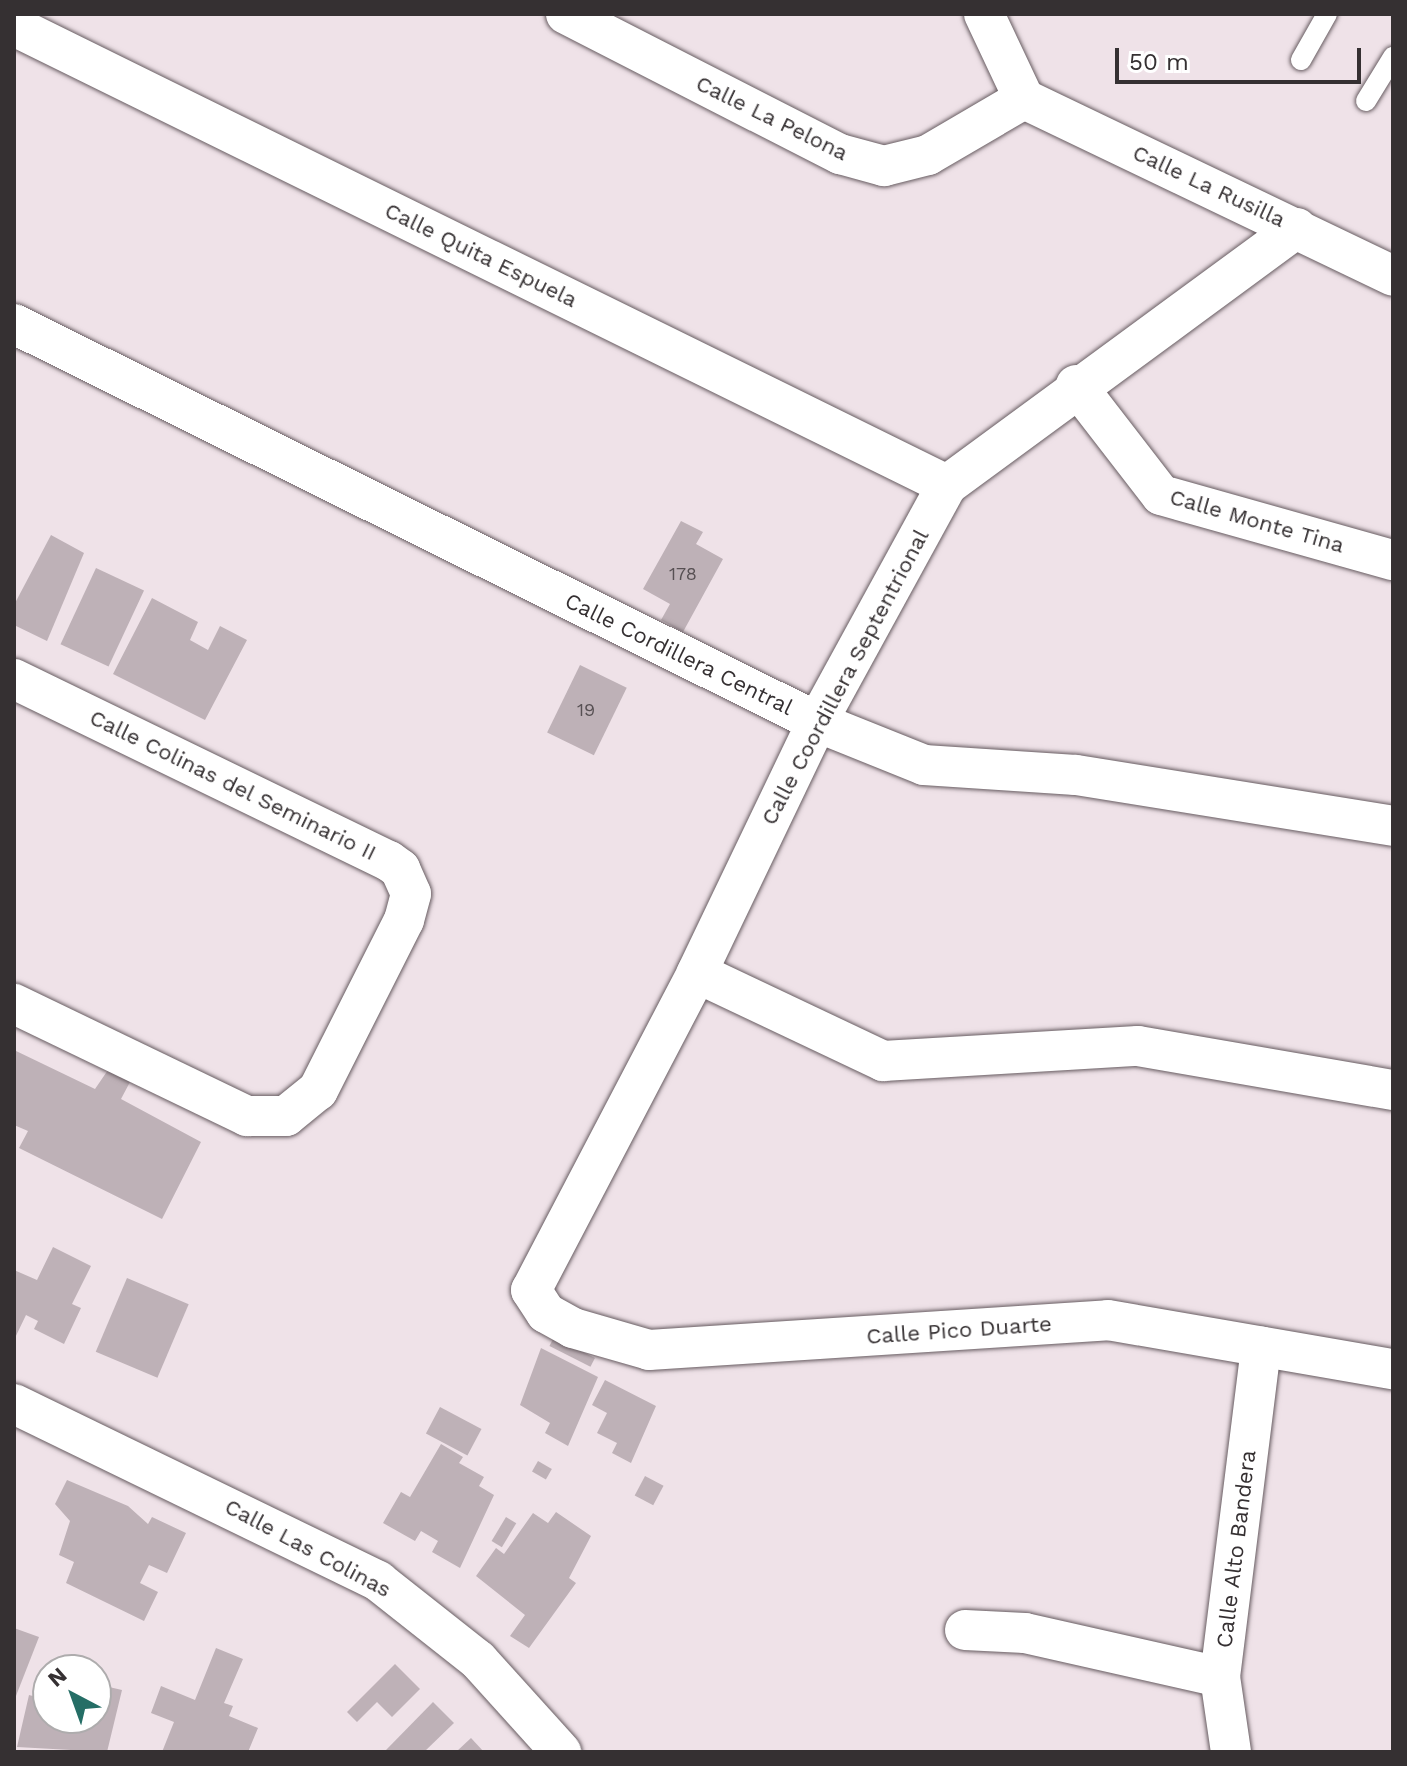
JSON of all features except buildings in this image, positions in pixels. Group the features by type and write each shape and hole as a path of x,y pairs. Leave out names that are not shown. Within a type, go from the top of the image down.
{"street":[{"name":"Calle La Pelona","path":"566,14 840,154 884,166 928,155 1024,99"},
{"path":"984,14 1024,99"},
{"name":"Calle Quita Espuela","path":"14,26 947,485"},
{"name":"Calle La Rusilla","path":"1024,99 1393,276"},
{"name":"Calle Coordillera Septentrional","path":"533,1300 536,1271 697,973 817,722 947,485 1076,385 1297,228"},
{"name":"Calle Cordillera Central","path":"14,324 817,722 924,765 1076,775 1393,826"},
{"name":"Calle Monte Tina","path":"1076,385 1161,495 1393,560"},
{"name":"Calle Colinas del Seminario II","path":"14,679 389,861 411,894 404,920 318,1090 286,1116 247,1116 14,1004"},
{"path":"697,973 883,1061 1138,1046 1393,1090"},
{"name":"Calle Pico Duarte","path":"533,1300 573,1328 649,1350 1108,1320 1393,1369"},
{"name":"Calle Alto Bandera","path":"1231,1752 1220,1677 1261,1347"},
{"name":"Calle Las Colinas","path":"14,1404 378,1581 478,1660 561,1752"},
{"path":"965,1630 1025,1633 1220,1677"}],"lane":[{"path":"1301,60 1327,14"},
{"path":"1366,101 1393,57"}]}
